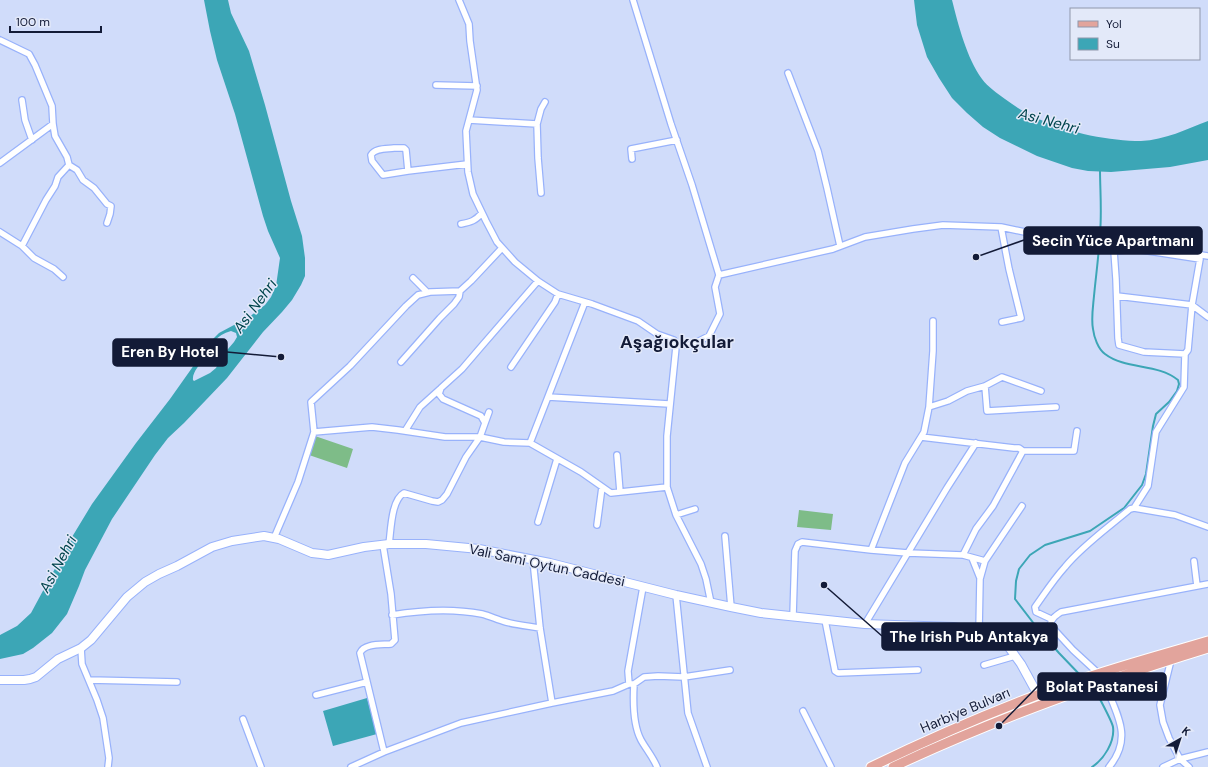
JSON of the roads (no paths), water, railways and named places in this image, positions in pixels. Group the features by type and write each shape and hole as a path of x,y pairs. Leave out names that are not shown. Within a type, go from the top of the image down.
{"main road":[{"name":"Harbiye Bulvarı","path":"871,767 935,737 1038,695 1098,673 1208,641"},
{"name":"Harbiye Bulvarı","path":"893,767 992,723 1072,693 1208,648"}],"street":[{"path":"459,0 469,24 477,86 466,131 467,164 473,194 497,242 515,262 538,281 558,294 592,304 638,321 657,334 674,340 676,348 669,404 667,436 667,487 676,515 701,564 711,603"},
{"path":"633,0 720,275 715,287 720,314 709,336 692,345 675,345"},
{"path":"0,40 29,54 52,106 55,136 67,157 69,165 77,170 83,180 94,188 107,204 111,206 107,223"},
{"path":"788,73 818,151 840,246"},
{"path":"436,85 477,86"},
{"path":"22,100 25,120 32,140"},
{"path":"541,193 537,124 541,109 545,102"},
{"path":"469,120 537,124"},
{"path":"0,163 53,124"},
{"path":"632,159 631,149 677,140"},
{"path":"408,171 406,150 404,148 376,150 371,155 372,160 382,175 467,164"},
{"path":"22,246 55,186 58,177 69,165"},
{"path":"461,224 477,219 482,213"},
{"path":"720,275 833,249 866,237 913,228 943,225 1001,227 1077,243 1103,246 1135,245 1208,256"},
{"path":"1001,227 1009,269 1021,318 1002,322"},
{"path":"0,232 22,246 34,258 63,277"},
{"path":"401,362 454,304 459,297 460,291 502,248"},
{"path":"1134,508 1148,486 1156,432 1184,387 1185,354 1188,350 1192,305 1200,259 1135,249 1114,251 1118,338 1120,345 1144,352 1185,354"},
{"path":"413,278 427,292"},
{"path":"405,431 420,407 462,369 538,281"},
{"path":"274,538 298,482 314,432 312,402 350,366 418,295 427,292 460,291"},
{"path":"511,367 555,302 558,294"},
{"path":"1117,296 1192,305 1208,317"},
{"path":"530,444 585,302"},
{"path":"871,550 906,463 924,432 929,406 933,351 933,321"},
{"path":"929,406 948,401 967,391 985,386 1002,377 1041,391"},
{"path":"985,386 987,411 1056,407"},
{"path":"441,388 439,394 443,400 465,406 481,416 485,423"},
{"path":"548,397 669,404"},
{"path":"384,752 360,653 366,646 391,644 395,640 386,544 393,513 399,496 404,493 432,501 438,502 442,500 447,494 466,457 480,437 489,412"},
{"path":"314,432 372,427 445,437 480,437 504,442 530,444 581,472 611,493 667,487"},
{"path":"921,438 1019,448 1023,452 1074,451 1077,431"},
{"path":"865,624 976,444"},
{"path":"963,555 976,529 993,506 1023,452"},
{"path":"617,455 620,492"},
{"path":"538,522 557,459"},
{"path":"597,525 602,487"},
{"path":"979,631 980,579 985,561 1022,506"},
{"path":"1051,619 1036,612 1035,607 1054,579 1076,555 1130,509 1134,508 1175,515 1208,527"},
{"path":"676,515 695,509"},
{"name":"Vali Sami Oytun Caddesi","path":"0,680 24,680 36,677 58,659 81,648 91,640 119,604 152,577 177,566 212,547 232,540 264,536 284,541 321,554 336,553 386,544 453,546 489,551 533,560 731,607 865,624 953,627 979,631 1002,642 1015,656 1026,671 1038,695"},
{"path":"725,536 731,607"},
{"path":"793,616 795,551 798,544 802,542 908,553 963,555 985,561"},
{"path":"972,558 980,579"},
{"path":"533,560 540,628 552,703"},
{"path":"1194,561 1197,586"},
{"path":"1098,673 1073,650 1050,625 1051,619 1054,616 1061,612 1208,584"},
{"path":"644,587 628,671 632,684 634,716 640,739 654,759 657,767"},
{"path":"676,595 688,713 707,767"},
{"path":"392,615 422,610 462,611 483,614 505,622 540,628"},
{"path":"824,620 835,671 838,673 918,670"},
{"path":"81,648 82,664 103,718 109,758 108,767"},
{"path":"984,665 1015,656"},
{"path":"1171,660 1160,705 1163,722 1169,738 1180,759 1189,767"},
{"path":"351,767 384,752 461,723 613,691 644,678 658,676 684,678 730,670"},
{"path":"89,680 177,682"},
{"path":"316,695 367,682"},
{"path":"1104,682 1121,726 1121,745 1119,753 1109,767"},
{"path":"803,711 831,767"},
{"path":"243,719 262,767"},
{"path":"1163,767 1180,759 1208,752"}],"water":[{"name":"Asi Nehri","path":"204,0 228,0 231,13 249,51 302,236 305,258 305,276 292,300 263,332 227,378 168,438 155,455 112,519 85,570 67,614 52,633 23,654 0,659 0,635 17,626 31,613 72,537 92,504 211,341 219,333 249,317 265,305 276,286 280,258 263,216 235,114 217,60","holes":["231,331 236,333 237,337 222,356 216,368 210,373 194,381 193,377 195,371 214,341 221,335"]},
{"path":"914,0 952,0 967,52 982,79 987,85 1013,105 1036,118 1064,129 1104,138 1129,141 1159,139 1208,121 1208,160 1170,167 1111,172 1088,171 1072,168 1037,156 1000,138 983,127 967,113 952,98 939,78 927,57 917,25"},
{"path":"367,698 377,734 333,746 323,711"}],"waterway":[{"path":"1082,677 1038,629 1015,599 1016,581 1019,569 1030,555 1045,545 1090,531 1124,508 1142,485 1146,474 1156,414 1169,402 1177,391 1179,384 1178,380 1161,371 1132,365 1113,359 1103,352 1095,339 1092,317 1101,225 1100,169"},
{"path":"1092,767 1108,750 1113,733 1113,727 1110,720 1097,693 1093,689"}],"place":[{"name":"Secin Yüce Apartmanı","path":"976,257"},
{"name":"Eren By Hotel","path":"281,357"},
{"name":"The Irish Pub Antakya","path":"824,585"},
{"name":"Bolat Pastanesi","path":"999,726"}],"district":[{"name":"Aşağıokçular","path":"677,342"}]}
